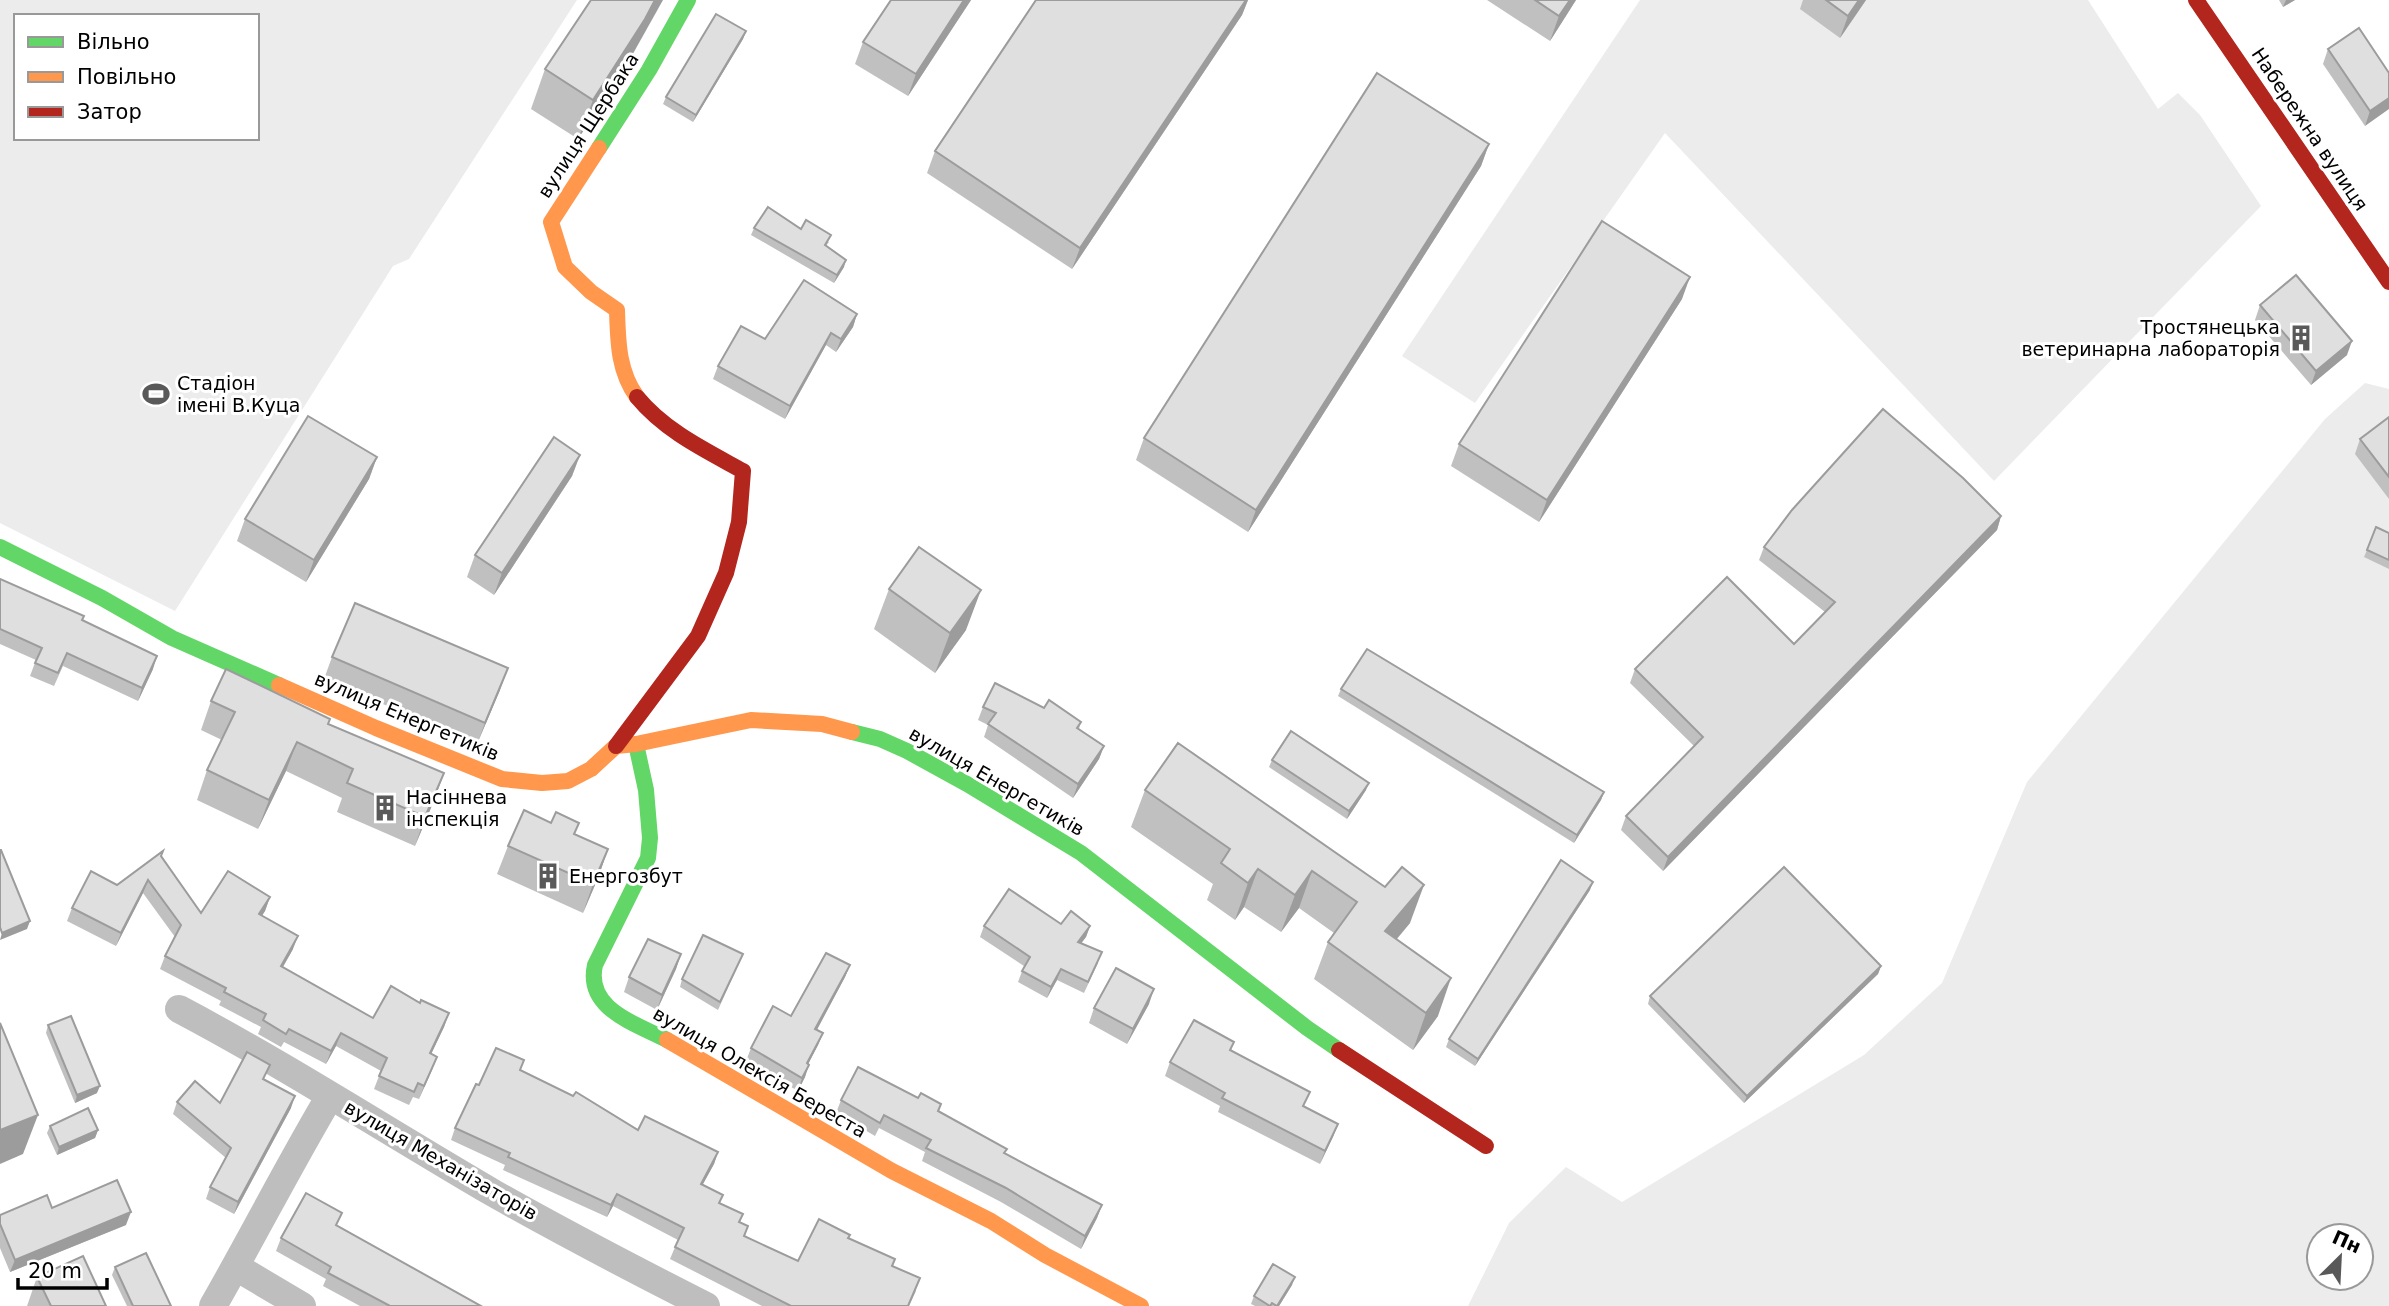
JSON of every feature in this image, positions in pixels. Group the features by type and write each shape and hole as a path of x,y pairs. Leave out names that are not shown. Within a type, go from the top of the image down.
{"street":[{"name":"вулиця Щербака","path":"616,746 698,636 726,573 739,522 743,471 697,445 650,413 627,380 618,349 617,310 591,292 565,267 551,222 649,70 688,0"},
{"name":"Набережна вулиця","path":"2196,0 2389,282"},
{"name":"вулиця Енергетиків","path":"0,547 102,598 172,638 376,728 502,779 542,783 568,781 592,769 616,746 751,720 822,724 880,739 907,751 1081,853 1307,1028 1388,1084 1486,1146"},
{"name":"вулиця Олексія Береста","path":"636,744 646,790 648,858 595,965 592,978 594,990 607,1008 678,1046 892,1171 960,1205 1045,1255 1141,1306"},
{"name":"вулиця Механізаторів","path":"179,1009 247,1045 496,1194 706,1306"},
{"path":"213,1306 330,1096"},
{"path":"236,1267 302,1306"}],"shaded area":[{"name":"Стадіон імені В.Куца","path":"0,0 577,0 409,259 393,266 175,611 0,523"},
{"path":"1640,0 2088,0 2158,109 2178,93 2200,115 2261,206 1994,481 1665,133 1475,403 1402,356"},
{"path":"2365,383 2389,389 2389,1306 1468,1306 1509,1223 1566,1167 1622,1202 1864,1055 1942,983 2027,782 2325,419"}],"building":[{"path":"591,0 655,0 593,100 545,69"},
{"path":"891,0 964,0 916,74 863,42"},
{"path":"1036,0 1246,0 1080,248 935,151"},
{"path":"1535,0 1570,0 1559,16"},
{"path":"1826,0 1859,0 1848,16"},
{"path":"716,14 746,31 696,115 666,97"},
{"path":"2359,28 2389,73 2389,98 2370,111 2328,49"},
{"path":"1377,73 1489,144 1256,510 1144,438"},
{"path":"768,207 801,229 806,220 831,235 825,245 846,260 837,275 754,228"},
{"path":"1602,221 1690,277 1547,500 1459,444"},
{"name":"Тростянецька ветеринарна лабораторія","path":"2296,275 2352,341 2316,371 2260,305"},
{"path":"804,280 857,314 841,339 831,333 790,406 718,366 741,326 765,339"},
{"path":"1883,409 1963,478 2001,516 1668,857 1626,816 1703,737 1635,669 1727,577 1794,644 1835,602 1764,547 1792,510"},
{"path":"308,416 377,457 314,560 245,519"},
{"path":"2389,417 2389,477 2360,439"},
{"path":"554,437 580,455 502,573 475,555"},
{"path":"2376,527 2389,533 2389,560 2367,550"},
{"path":"919,547 981,590 950,633 889,589"},
{"path":"0,579 84,616 82,620 157,656 142,688 67,653 58,673 35,663 42,648 0,629"},
{"path":"355,603 508,668 485,723 332,657"},
{"path":"1367,649 1604,792 1577,835 1341,689"},
{"path":"226,669 330,719 328,724 444,773 425,817 347,783 353,769 297,742 269,800 207,770 235,712 211,701"},
{"path":"995,683 1044,708 1049,700 1081,722 1077,728 1104,746 1078,784 988,724 996,713 983,707"},
{"path":"1291,731 1369,783 1349,811 1272,760"},
{"path":"1178,743 1385,887 1402,867 1424,885 1385,931 1451,978 1426,1013 1328,942 1357,902 1312,871 1295,895 1258,869 1248,883 1221,863 1230,849 1145,790"},
{"path":"524,810 551,823 556,812 579,823 574,834 608,849 593,884 508,846"},
{"path":"0,850 30,921 2,933 0,927"},
{"path":"163,851 161,856 201,913 228,871 270,897 259,914 298,936 281,966 373,1018 391,986 420,1003 421,1000 449,1013 430,1053 437,1057 424,1086 418,1083 414,1092 379,1076 387,1058 341,1033 331,1051 289,1029 286,1034 263,1020 266,1014 224,992 226,988 165,956 181,925 148,880 121,933 72,908 91,871 117,885"},
{"path":"1561,860 1593,882 1478,1059 1449,1039"},
{"path":"1784,867 1881,966 1747,1096 1650,996"},
{"path":"1009,889 1061,924 1071,911 1090,926 1078,942 1102,952 1088,982 1061,969 1051,987 1022,971 1030,957 984,926"},
{"path":"703,935 743,954 720,1002 682,979"},
{"path":"648,939 681,954 662,995 629,977"},
{"path":"826,953 850,965 815,1029 823,1033 802,1078 751,1048 773,1006 791,1016"},
{"path":"1116,968 1154,989 1133,1029 1094,1008"},
{"path":"71,1016 100,1086 77,1095 48,1025"},
{"path":"1194,1020 1234,1042 1230,1050 1310,1092 1303,1106 1338,1124 1325,1151 1222,1098 1225,1093 1170,1062"},
{"path":"0,1023 38,1115 0,1130"},
{"path":"496,1048 524,1060 520,1070 573,1096 576,1092 638,1130 645,1116 718,1152 701,1184 723,1195 719,1203 743,1214 739,1222 748,1226 744,1236 798,1261 819,1219 850,1235 848,1238 895,1259 892,1266 920,1278 908,1306 791,1306 675,1247 684,1228 617,1194 611,1205 508,1157 510,1153 455,1128"},
{"path":"247,1052 270,1065 263,1079 295,1096 238,1202 210,1187 231,1148 177,1102 195,1081 220,1103"},
{"path":"858,1067 918,1098 921,1093 941,1104 938,1111 1007,1149 1004,1153 1102,1205 1085,1236 1006,1188 926,1148 931,1140 884,1115 880,1123 841,1100"},
{"path":"88,1108 98,1130 59,1147 50,1126"},
{"path":"117,1180 131,1212 15,1260 0,1224 0,1215 47,1195 52,1208"},
{"path":"306,1193 342,1213 336,1225 481,1306 390,1306 328,1273 331,1267 281,1238"},
{"path":"146,1253 171,1306 133,1306 115,1267"},
{"path":"83,1256 106,1306 51,1306 37,1277"},
{"path":"1273,1264 1295,1277 1277,1306 1272,1303 1270,1306 1254,1296"}],"traffic: fast":[{"path":"599,148 649,70 688,0"},
{"path":"0,547 102,598 172,638 279,685"},
{"path":"852,732 880,739 907,751 1081,853 1339,1050"},
{"path":"636,744 646,790 650,838 648,858 595,965 594,980 598,993 615,1013 667,1040"}],"traffic: slow":[{"path":"599,148 551,222 565,267 591,292 617,310 623,366 637,397"},
{"path":"279,685 502,779 542,783 568,781 591,769 616,746 751,720 822,724 852,732"},
{"path":"667,1040 892,1171 991,1221 1045,1255 1141,1306"}],"traffic: jam":[{"path":"2196,0 2389,282"},
{"path":"616,746 698,636 726,573 739,522 743,471 673,430 637,397"},
{"path":"1339,1050 1486,1146"}],"place":[{"name":"Тростянецька ветеринарна лабораторія","path":"2301,338"},
{"name":"Стадіон імені В.Куца","path":"156,394"},
{"name":"Насіннева інспекція","path":"385,808"},
{"name":"Енергозбут","path":"548,876"}]}
